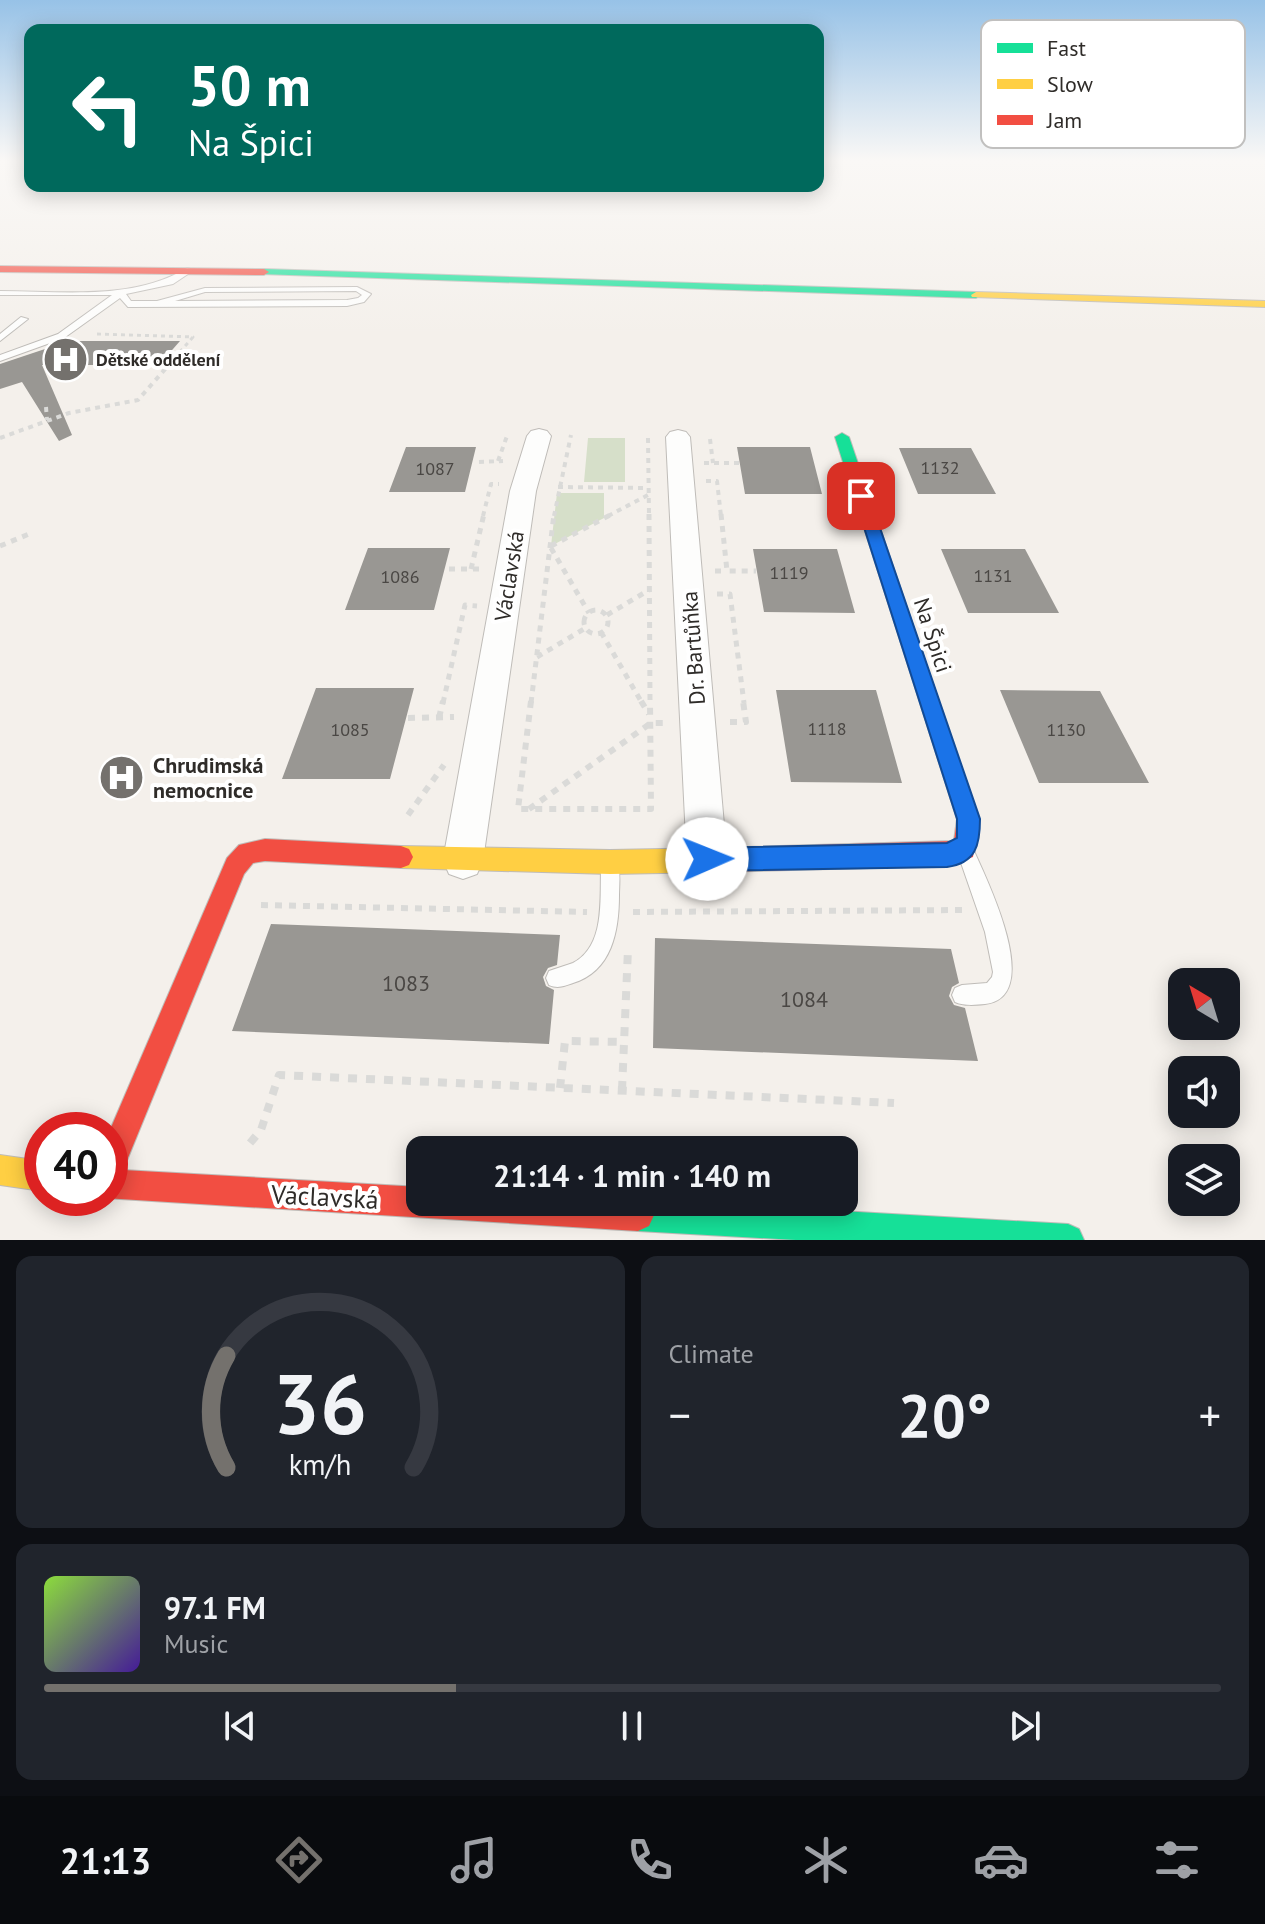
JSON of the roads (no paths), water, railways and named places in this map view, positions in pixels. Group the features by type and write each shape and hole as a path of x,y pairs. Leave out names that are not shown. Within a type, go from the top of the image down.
{"street":[{"path":"0,269 190,270 1265,304"},
{"name":"Václavská","path":"463,860 523,491 539,436"},
{"name":"Dr. Bartůňka","path":"663,437 707,859"},
{"name":"Na Špici","path":"842,437 968,819 965,849"},
{"path":"128,1123 240,859 247,853 265,850 463,860 610,862 947,855 965,849"},
{"path":"0,1170 24,1173"},
{"name":"Václavská","path":"128,1186 877,1233 1068,1240"}],"lane":[{"path":"0,293 121,293 170,282 190,270"},
{"path":"121,293 128,304 176,306 347,303 361,300 367,294 357,289 205,290 160,303"},
{"path":"0,358 68,332 121,293"},
{"path":"0,338 24,319"},
{"path":"0,347 20,352"},
{"path":"962,995 990,993 1001,981 1001,956 965,849"},
{"path":"556,978 577,973 594,961 606,934 610,862"}],"place":[{"name":"Dětské oddělení","path":"65,360"},
{"name":"Chrudimská nemocnice","path":"122,778"}]}
